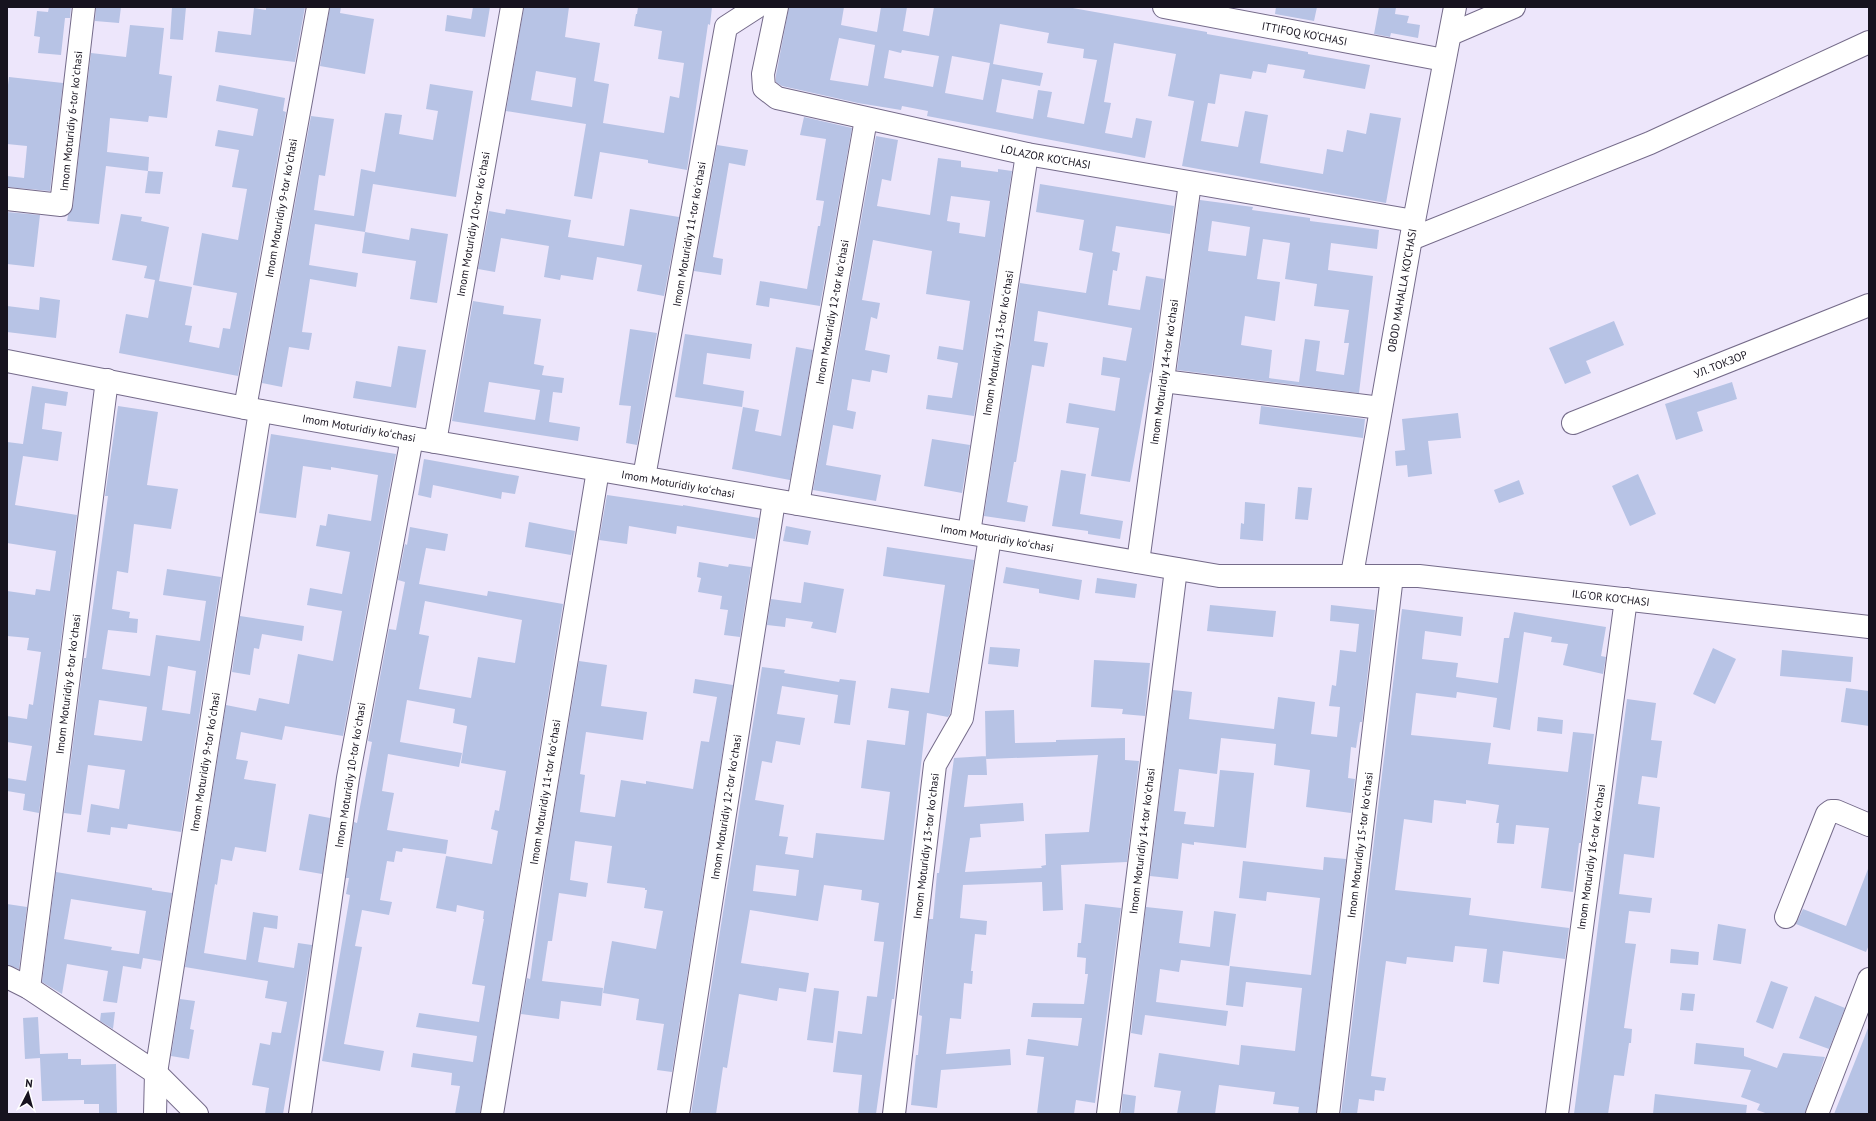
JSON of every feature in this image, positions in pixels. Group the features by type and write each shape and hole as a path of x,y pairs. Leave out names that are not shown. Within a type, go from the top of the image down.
{"street":[{"name":"Imom Moturidiy 6-tor koʻchasi","path":"7,199 61,205 84,7"},
{"name":"Imom Moturidiy 9-tor koʻchasi","path":"155,1114 156,1073 252,409 318,7"},
{"name":"Imom Moturidiy 10-tor koʻchasi","path":"434,442 512,7"},
{"name":"Imom Moturidiy 11-tor koʻchasi","path":"644,477 726,27 757,7"},
{"name":"LOLAZOR KO‘CHASI","path":"777,7 763,74 764,88 777,98 1027,154 1190,183 1412,230"},
{"name":"ITTIFOQ KO‘CHASI","path":"1164,7 1444,60"},
{"name":"OBOD MAHALLA KO‘CHASI","path":"1352,575 1412,230 1455,7"},
{"path":"1451,34 1514,7"},
{"path":"1412,230 1650,143 1869,42"},
{"name":"Imom Moturidiy 12-tor koʻchasi","path":"798,504 866,119"},
{"name":"Imom Moturidiy 13-tor koʻchasi","path":"894,1114 935,765 962,718 979,535 1027,154"},
{"name":"Imom Moturidiy 14-tor koʻchasi","path":"1138,562 1190,183"},
{"name":"УЛ. ТОКЗОР","path":"1573,423 1869,305"},
{"name":"Imom Moturidiy koʻchasi","path":"7,361 252,409 434,442 1219,576 1352,575"},
{"name":"Imom Moturidiy 8-tor koʻchasi","path":"29,988 107,380"},
{"path":"1162,381 1381,408"},
{"name":"Imom Moturidiy 10-tor koʻchasi","path":"300,1114 348,778 412,438"},
{"name":"Imom Moturidiy 11-tor koʻchasi","path":"492,1114 598,470"},
{"name":"Imom Moturidiy 12-tor koʻchasi","path":"678,1114 774,501"},
{"name":"Imom Moturidiy 14-tor koʻchasi","path":"1108,1114 1176,568"},
{"name":"ILG'OR KO'CHASI","path":"1352,575 1419,576 1869,627"},
{"name":"Imom Moturidiy 15-tor koʻchasi","path":"1328,1114 1392,576"},
{"name":"Imom Moturidiy 16-tor koʻchasi","path":"1557,1114 1626,599"},
{"path":"1786,917 1827,814 1831,811 1836,811 1869,825"},
{"path":"7,977 29,988 156,1073 197,1114"},
{"path":"1817,1114 1869,979"}],"building":[{"path":"49,7 71,7 70,18 65,18 61,55 38,53 40,37 34,36 37,11 48,12"},
{"path":"96,7 121,7 119,23 95,21"},
{"path":"172,7 186,7 183,40 170,39"},
{"path":"266,7 305,7 295,62 215,52 218,31 251,35 254,8 266,10"},
{"path":"330,7 341,7 340,13 374,19 365,74 320,66"},
{"path":"473,7 490,7 485,37 445,31 447,15 471,19"},
{"path":"524,7 569,7 565,37 600,43 594,81 609,84 603,123 664,133 670,96 679,98 684,63 658,59 662,31 634,26 638,7 712,7 710,25 708,24 687,170 648,163 648,160 600,152 592,199 574,196 586,124 506,111","holes":["536,71 576,78 572,107 531,100"]},
{"path":"789,7 844,7 841,25 877,32 881,7 907,7 903,31 929,36 934,7 1067,7 1207,32 1207,34 1370,65 1365,89 1303,78 1305,70 1268,64 1266,73 1253,71 1251,79 1220,74 1215,104 1208,103 1201,141 1238,147 1245,111 1268,115 1260,163 1323,174 1327,149 1343,152 1347,130 1366,134 1370,113 1401,118 1386,203 1182,166 1194,101 1168,96 1176,54 1114,43 1104,102 1111,103 1105,133 1132,138 1136,118 1152,121 1145,158 927,116 928,111 902,106 901,110 858,103 782,86 776,82","holes":["1000,24 1049,33 1047,43 1084,49 1083,58 1097,60 1084,124 1047,117 1052,92 1038,90 1033,119 996,112 1002,79 1040,86 1043,73 993,64","839,38 875,45 868,86 830,80","889,50 901,53 902,50 939,56 933,87 884,78","952,56 990,63 983,100 945,93"]},
{"path":"1276,7 1317,7 1314,21 1275,14"},
{"path":"1379,7 1396,7 1395,14 1409,16 1407,23 1420,25 1418,38 1391,33 1390,37 1374,34"},
{"path":"130,25 164,28 159,74 172,76 167,118 149,116 148,122 110,118 107,152 149,157 148,171 106,166 99,224 67,221 68,215 73,206 91,53 126,57"},
{"path":"9,77 63,83 50,191 7,187 7,176 24,178 27,146 7,144 7,93"},
{"path":"430,84 473,91 456,197 373,184 365,232 315,224 309,265 358,273 356,287 310,279 302,332 312,333 309,350 289,347 282,387 262,383 311,116 334,119 325,176 319,175 314,210 354,216 361,169 375,172 385,113 402,115 399,134 433,140 438,111 426,109"},
{"path":"219,85 285,98 283,111 286,112 238,376 119,353 126,314 148,318 155,280 144,278 147,266 112,260 121,214 142,217 141,221 169,227 159,281 192,287 185,325 192,326 189,342 219,348 223,328 230,329 237,293 193,285 202,233 238,240 247,189 232,187 239,150 215,146 218,130 253,136 258,109 216,101"},
{"path":"804,117 852,128 820,306 770,298 769,307 756,305 760,281 807,289 824,201 816,200 826,139 800,135"},
{"path":"876,136 898,140 891,181 882,179 877,206 930,215 938,158 961,161 961,167 998,172 998,169 1012,171 974,416 926,409 928,395 952,398 958,363 937,359 939,346 963,350 970,301 926,294 932,251 873,240 862,300 880,303 877,319 871,317 865,350 890,355 887,373 872,370 870,382 852,379 847,410 856,412 853,429 833,425 826,465 881,475 876,501 813,490","holes":["951,196 990,201 985,237 959,233 960,223 947,221"]},
{"path":"717,145 748,150 745,166 729,163 713,257 723,259 721,275 694,271"},
{"path":"148,171 163,172 160,194 145,193"},
{"path":"1040,184 1174,206 1170,234 1116,226 1112,251 1120,253 1117,271 1113,270 1108,305 1140,310 1146,276 1164,279 1151,373 1150,372 1130,482 1091,476 1099,428 1066,423 1069,403 1115,411 1120,378 1101,375 1103,357 1126,361 1132,328 1038,311 1034,341 1048,343 1044,367 1032,365 1016,462 1014,462 1007,502 1028,506 1025,522 984,516 1020,283 1086,293 1093,253 1079,250 1084,220 1036,212"},
{"path":"1200,200 1253,207 1252,210 1310,218 1310,221 1379,230 1377,249 1331,243 1328,270 1373,276 1359,393 1177,370","holes":["1212,221 1250,227 1246,256 1208,251","1263,239 1290,243 1285,279 1317,284 1314,306 1349,310 1344,343 1349,343 1344,375 1316,371 1320,341 1305,339 1299,382 1269,378 1272,350 1241,345 1245,316 1275,321 1280,282 1257,279"]},
{"path":"506,209 571,220 568,237 624,246 630,209 679,217 664,296 637,291 642,265 597,257 593,280 561,275 560,280 544,277 549,246 501,238 495,272 478,269 489,211 505,214"},
{"path":"7,212 40,215 34,267 7,264"},
{"path":"411,228 448,234 437,303 410,299 416,261 362,253 365,232 409,240"},
{"path":"40,297 60,300 56,338 7,332 7,306 39,310"},
{"path":"473,301 504,306 503,314 541,319 534,364 544,366 542,375 564,378 562,393 553,392 549,422 580,427 578,441 452,421","holes":["489,382 540,390 535,420 484,412"]},
{"path":"1614,321 1624,345 1586,361 1591,373 1565,384 1549,348"},
{"path":"630,329 657,333 637,445 626,443 631,406 619,405"},
{"path":"685,334 752,344 750,359 707,353 703,384 744,391 742,407 675,397"},
{"path":"398,346 426,350 416,408 353,398 356,381 391,387"},
{"path":"796,347 813,350 790,480 732,469 743,407 759,410 755,431 781,436"},
{"path":"1732,382 1737,399 1697,412 1703,431 1676,440 1665,404"},
{"path":"32,386 68,392 66,406 45,403 42,429 62,432 58,461 23,456 15,505 77,515 39,813 23,810 25,794 7,791 7,778 26,781 32,746 7,742 7,716 27,719 29,704 33,705 41,652 27,650 29,638 7,636 7,591 35,595 36,589 50,591 56,551 7,543 7,442 23,444"},
{"path":"118,406 158,412 147,485 178,489 171,529 134,524 128,573 117,571 112,609 130,612 129,618 138,619 137,633 108,630 102,669 150,676 156,635 200,641 206,601 163,595 167,569 221,577 181,832 128,824 127,829 111,827 110,835 87,832 91,804 119,809 125,770 88,765 81,815 64,813 84,658 86,658 108,496 105,496","holes":["168,666 196,671 190,714 162,710","99,700 147,707 142,741 94,735"]},
{"path":"1261,406 1365,419 1363,438 1259,424"},
{"path":"1458,413 1461,438 1428,441 1432,474 1408,477 1407,465 1396,466 1395,451 1405,450 1402,419"},
{"path":"271,434 396,454 343,736 285,726 282,740 241,732 236,759 248,761 244,779 276,784 266,852 235,847 232,861 221,859 217,885 215,884 204,953 246,960 253,912 278,916 277,929 264,927 258,962 294,968 298,943 312,945 283,1114 265,1114 269,1088 252,1085 260,1043 270,1045 272,1032 281,1033 287,1002 265,998 268,981 185,967 226,705 256,711 259,698 289,704 298,654 333,661 342,611 307,605 310,588 342,594 350,552 316,546 320,525 326,526 328,514 371,521 378,475 331,467 331,470 303,466 296,518 259,513"},
{"path":"932,439 970,445 962,493 924,486"},
{"path":"424,459 519,476 515,494 502,492 501,499 433,485 431,498 418,495"},
{"path":"1061,470 1086,474 1080,514 1123,521 1120,539 1088,534 1088,531 1052,526"},
{"path":"1638,474 1656,514 1630,526 1612,486"},
{"path":"1519,480 1524,494 1499,503 1494,490"},
{"path":"1298,487 1312,488 1308,520 1295,519"},
{"path":"607,495 683,505 759,518 755,539 677,526 676,534 629,526 627,544 599,540"},
{"path":"1245,502 1265,504 1263,541 1240,539 1241,523 1244,524"},
{"path":"529,522 575,531 571,555 525,547"},
{"path":"786,526 811,531 808,545 783,541"},
{"path":"410,527 448,534 445,551 426,548 419,584 487,596 488,591 563,604 480,1114 455,1114 460,1086 451,1085 452,1073 411,1067 413,1053 473,1062 477,1036 416,1027 419,1013 479,1022 485,986 472,984 484,919 484,911 457,905 456,912 436,908 446,856 492,864 498,831 491,829 495,810 499,811 506,771 461,763 467,726 453,723 455,709 407,700 400,742 462,753 459,767 388,754 382,791 394,793 387,830 448,840 446,854 403,848 402,852 396,851 394,862 387,861 380,900 392,902 389,915 362,910 355,946 362,947 344,1044 384,1051 380,1071 322,1061 350,895 346,894 349,878 346,878 354,822 357,823 372,742 368,741 389,629 396,630 405,582 398,580 405,544 407,545","holes":["425,601 522,620 515,663 478,657 471,698 419,689 429,636 419,634"]},
{"path":"887,547 974,560 950,714 948,717 927,713 894,999 892,999 876,1114 858,1114 862,1075 833,1072 838,1031 862,1034 867,996 877,997 884,942 874,941 879,903 861,900 862,890 824,885 818,921 750,910 741,963 809,973 806,992 779,988 777,1001 739,994 727,1068 723,1067 716,1114 691,1114 762,667 785,670 784,673 839,682 840,679 856,681 850,725 834,723 838,695 782,686 777,714 805,718 800,745 776,741 772,763 762,761 755,800 784,805 779,836 788,837 785,854 813,858 816,833 884,840 890,792 861,788 867,740 905,745 909,711 888,708 891,688 929,693 945,585 883,576","holes":["756,865 799,870 796,896 753,891"]},
{"path":"699,562 728,567 729,564 751,567 740,637 724,635 728,610 720,609 722,596 698,592 701,578 697,577"},
{"path":"1006,567 1082,580 1079,600 1039,593 1039,589 1003,583"},
{"path":"1097,578 1137,584 1135,598 1095,593"},
{"path":"804,582 844,589 836,633 811,628 813,622 786,618 785,627 767,625 771,599 801,603"},
{"path":"1210,605 1276,611 1273,637 1207,631"},
{"path":"1331,605 1375,610 1362,722 1360,722 1356,748 1351,747 1348,778 1355,779 1351,813 1306,807 1310,770 1274,765 1276,744 1221,738 1217,774 1179,769 1174,811 1186,812 1184,824 1214,827 1220,770 1254,773 1246,848 1194,842 1194,845 1182,843 1178,879 1150,876 1173,690 1192,692 1189,719 1274,729 1278,697 1315,702 1311,734 1337,737 1340,707 1329,706 1332,685 1336,686 1340,650 1356,652 1359,624 1330,621"},
{"path":"1402,609 1463,617 1461,636 1425,631 1422,659 1458,663 1456,677 1498,683 1504,638 1509,638 1514,612 1606,627 1601,656 1606,657 1603,674 1563,665 1568,644 1551,642 1552,637 1524,632 1510,730 1493,727 1497,698 1457,692 1456,698 1416,693 1411,735 1491,743 1488,764 1568,772 1573,732 1594,734 1581,843 1579,843 1573,892 1541,888 1549,828 1516,825 1514,844 1497,843 1499,823 1496,823 1499,805 1466,800 1466,804 1434,800 1432,823 1404,819 1395,890 1471,898 1469,915 1569,928 1565,959 1503,951 1499,984 1483,982 1487,949 1455,946 1453,962 1407,957 1406,964 1386,961 1371,1076 1386,1078 1384,1091 1375,1090 1374,1101 1359,1099 1357,1114 1341,1114"},
{"path":"240,616 304,626 302,641 262,634 259,649 254,648 250,675 232,672"},
{"path":"990,647 1020,649 1018,667 988,664"},
{"path":"1713,648 1736,659 1715,704 1693,694"},
{"path":"1782,650 1853,657 1851,682 1780,676"},
{"path":"1094,660 1150,663 1145,716 1122,714 1123,709 1091,707"},
{"path":"579,661 607,665 601,706 647,712 643,740 586,732 580,774 585,775 580,812 615,817 621,780 646,784 646,781 693,789 701,741 709,742 717,697 693,693 695,679 733,685 672,1072 657,1070 664,1024 636,1020 639,999 603,993 612,941 656,949 663,911 644,908 647,890 645,890 645,888 607,883 612,846 575,841 570,880 588,883 586,897 559,893 552,941 548,941 542,981 603,988 601,1006 561,1001 559,1019 521,1014 527,978 530,979 547,854"},
{"path":"1846,688 1869,691 1869,726 1841,722"},
{"path":"1627,699 1656,703 1651,740 1662,741 1657,778 1642,776 1638,804 1660,807 1654,858 1624,854 1619,894 1652,898 1650,913 1629,911 1625,943 1636,944 1624,1028 1632,1029 1631,1043 1629,1043 1624,1076 1614,1075 1608,1114 1574,1114"},
{"path":"1014,710 1015,743 1125,738 1125,760 1139,761 1127,862 1061,865 1063,910 1043,911 1042,882 963,885 960,918 987,921 986,935 975,934 971,971 973,971 972,984 964,983 961,1019 950,1018 946,1054 1010,1049 1011,1065 941,1070 937,1108 911,1105 922,1016 919,1015 929,919 933,919 937,873 939,873 954,758 986,756 985,711","holes":["1098,755 1089,832 1045,834 1046,865 1041,866 1042,868 965,872 970,838 981,837 980,824 1024,821 1023,803 964,807 968,775 987,775 986,759"]},
{"path":"1538,717 1563,720 1562,734 1537,731"},
{"path":"309,814 330,818 322,874 299,870"},
{"path":"1324,857 1346,859 1316,1114 1298,1114 1299,1107 1273,1104 1275,1092 1219,1085 1215,1114 1177,1114 1181,1091 1154,1087 1159,1053 1239,1065 1241,1045 1295,1051 1302,988 1246,982 1243,1007 1226,1005 1230,966 1311,975 1320,898 1267,892 1266,901 1239,898 1243,861 1323,870"},
{"path":"1868,869 1869,945 1866,952 1796,924 1803,909 1846,926"},
{"path":"56,872 152,888 152,890 172,893 161,961 143,958 141,969 123,966 117,1003 103,1001 108,971 67,964 62,994 42,982","holes":["71,899 146,911 139,954 111,950 112,947 64,939"]},
{"path":"7,904 27,907 19,969 7,965"},
{"path":"1085,904 1121,908 1095,1103 1076,1100 1074,1114 1037,1114 1044,1057 1026,1055 1028,1039 1078,1046 1082,1018 1031,1017 1033,1003 1084,1004 1088,974 1085,974 1086,958 1077,957 1078,943 1081,943"},
{"path":"1146,907 1183,911 1179,943 1210,947 1214,911 1236,914 1229,966 1181,960 1179,972 1160,969 1156,1002 1228,1011 1226,1026 1145,1015 1142,1035 1131,1033"},
{"path":"1718,924 1746,929 1741,964 1713,960"},
{"path":"1671,949 1699,952 1698,965 1670,963"},
{"path":"1771,981 1788,987 1773,1029 1756,1022"},
{"path":"814,988 839,991 833,1043 807,1040"},
{"path":"1682,993 1695,994 1693,1011 1680,1010"},
{"path":"1815,996 1845,1008 1829,1049 1799,1038"},
{"path":"180,999 195,1001 190,1029 194,1030 189,1059 171,1056"},
{"path":"115,1012 113,1029 100,1021 101,1013"},
{"path":"38,1017 40,1054 68,1053 68,1059 81,1059 81,1065 116,1064 117,1114 99,1114 99,1104 84,1104 84,1100 42,1101 40,1058 25,1059 23,1018"},
{"path":"1868,1028 1869,1114 1834,1114 1856,1059"},
{"path":"1696,1043 1744,1048 1744,1056 1777,1068 1783,1053 1825,1057 1805,1114 1768,1114 1757,1110 1760,1104 1741,1097 1751,1070 1694,1064"},
{"path":"1123,1094 1136,1096 1134,1114 1121,1114"},
{"path":"1655,1094 1747,1105 1746,1114 1653,1114"}]}
